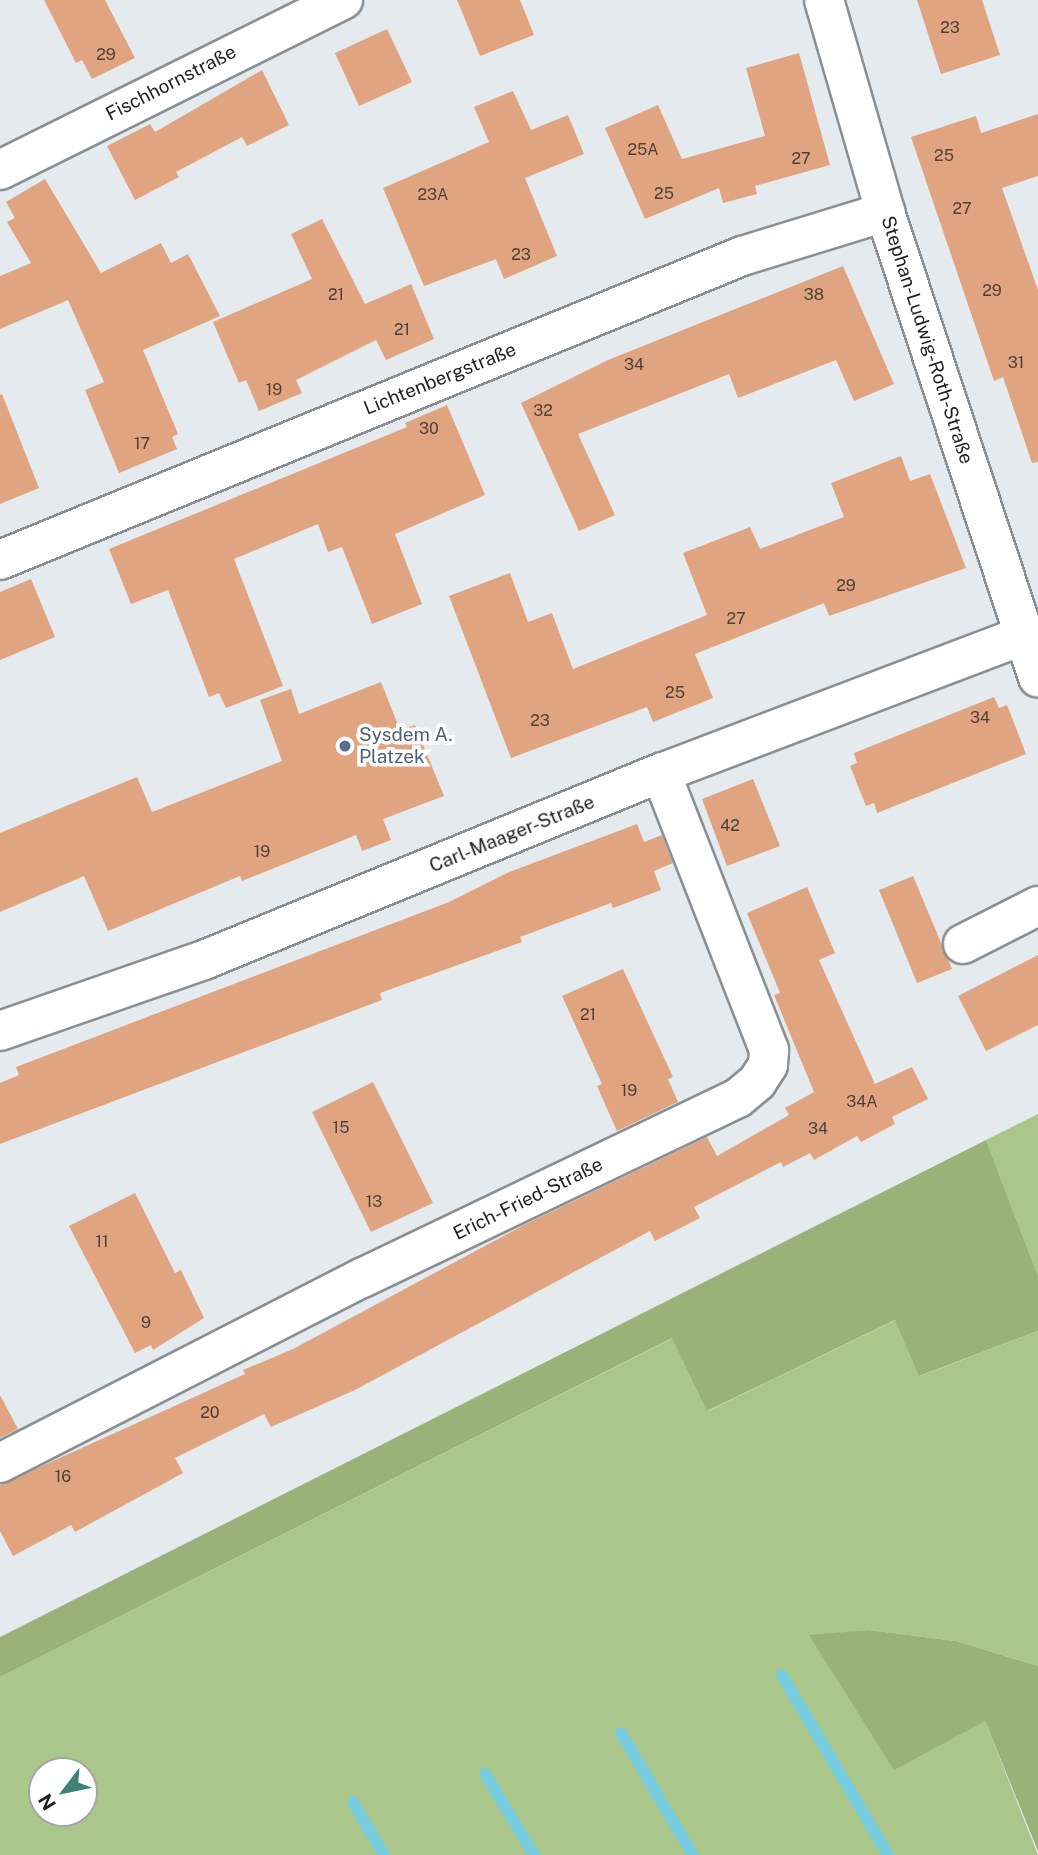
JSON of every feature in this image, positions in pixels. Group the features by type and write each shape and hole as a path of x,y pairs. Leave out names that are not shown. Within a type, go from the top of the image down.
{"street":[{"name":"Fischhornstraße","path":"0,170 343,0"},
{"name":"Stephan-Ludwig-Roth-Straße","path":"824,0 885,212 1038,677"},
{"name":"Lichtenbergstraße","path":"0,560 742,256 885,212"},
{"name":"Carl-Maager-Straße","path":"0,1031 204,960 661,773 1024,635"},
{"name":"Erich-Fried-Straße","path":"0,1463 362,1278 738,1097 757,1082 768,1065 769,1050 661,773"},
{"path":"963,944 1038,906"}],"green space":[{"path":"1038,1114 1038,1276 986,1140"},
{"path":"986,1140 1038,1276 1038,1331 919,1376 895,1320 707,1411 672,1338 0,1677 0,1637"},
{"path":"896,1320 920,1376 1038,1331 1038,1666 956,1641 869,1630 809,1636 985,1721 1038,1855 0,1855 0,1677 673,1338 708,1411"},
{"path":"869,1630 956,1641 1038,1666 1038,1851 985,1721 894,1770 809,1635"}],"building":[{"path":"44,0 105,0 135,58 92,79 82,60 76,63"},
{"path":"457,0 520,0 534,35 480,56"},
{"path":"917,0 982,0 1000,55 941,74"},
{"path":"387,29 412,82 359,106 335,53"},
{"path":"799,53 830,165 755,186 757,194 723,203 719,188 645,219 605,128 658,105 682,159 765,136 746,68"},
{"path":"262,70 289,125 247,146 242,137 176,172 179,177 135,200 107,146 150,124 155,132"},
{"path":"513,91 531,130 568,115 584,154 525,178 557,256 504,279 496,259 424,286 383,188 489,142 474,107"},
{"path":"1038,114 1038,176 1002,188 1038,290 1038,462 1032,463 1003,377 994,381 911,137 976,116 981,133"},
{"path":"45,179 101,273 161,243 171,263 188,254 220,316 143,350 178,434 172,437 177,449 119,473 85,390 104,382 68,300 0,329 0,276 31,263 7,222 15,218 6,202"},
{"path":"322,219 365,304 411,284 434,339 386,360 376,340 296,380 302,393 259,411 246,380 239,383 213,322 312,279 291,234"},
{"path":"843,266 894,384 854,401 836,360 738,398 729,374 578,434 615,515 579,531 521,403 608,360"},
{"path":"2,394 39,488 0,504 0,395"},
{"path":"447,405 485,495 395,534 422,604 372,624 342,547 328,552 318,524 234,559 283,686 226,708 219,693 209,697 168,590 131,604 109,549 407,427 405,423"},
{"path":"901,456 910,481 930,474 966,568 829,616 824,603 695,654 713,698 653,722 647,707 511,758 449,596 510,573 528,622 552,613 573,669 707,615 683,553 750,527 760,549 844,517 831,483"},
{"path":"31,579 55,637 0,660 0,592"},
{"path":"381,682 400,730 415,725 444,796 383,819 391,840 362,851 356,835 242,881 240,876 108,931 84,876 0,912 0,833 137,777 152,812 282,761 260,700 291,689 299,714"},
{"path":"994,697 999,708 1007,705 1026,754 877,813 874,803 866,806 850,766 857,763 854,753"},
{"path":"753,779 780,846 727,866 702,799"},
{"path":"637,824 644,842 662,835 673,863 654,871 661,890 613,908 611,903 520,937 522,942 380,993 382,1000 0,1144 0,1083 19,1075 16,1067 449,902 507,873"},
{"path":"913,876 952,969 917,983 879,890"},
{"path":"807,887 835,953 819,960 875,1084 912,1067 928,1099 892,1117 895,1124 861,1142 857,1136 814,1160 810,1153 783,1167 781,1162 694,1207 700,1218 655,1241 650,1231 355,1390 271,1427 264,1414 175,1458 183,1473 75,1532 71,1525 13,1556 0,1531 0,1485 245,1374 243,1370 293,1349 524,1225 707,1137 717,1156 789,1115 785,1108 814,1092 774,995 780,993 747,913"},
{"path":"1038,955 1038,1025 986,1051 958,996"},
{"path":"623,969 673,1077 668,1079 678,1102 617,1131 597,1086 602,1084 562,996"},
{"path":"373,1082 433,1203 371,1232 312,1112"},
{"path":"135,1193 175,1273 181,1270 204,1318 153,1350 151,1345 135,1353 69,1226"},
{"path":"0,1395 18,1429 0,1438"}],"waterway":[{"path":"782,1675 888,1855"},
{"path":"621,1733 693,1855"},
{"path":"485,1774 534,1855"},
{"path":"353,1802 384,1855"}],"place":[{"name":"Sysdem A. Platzek","path":"345,746"}]}
